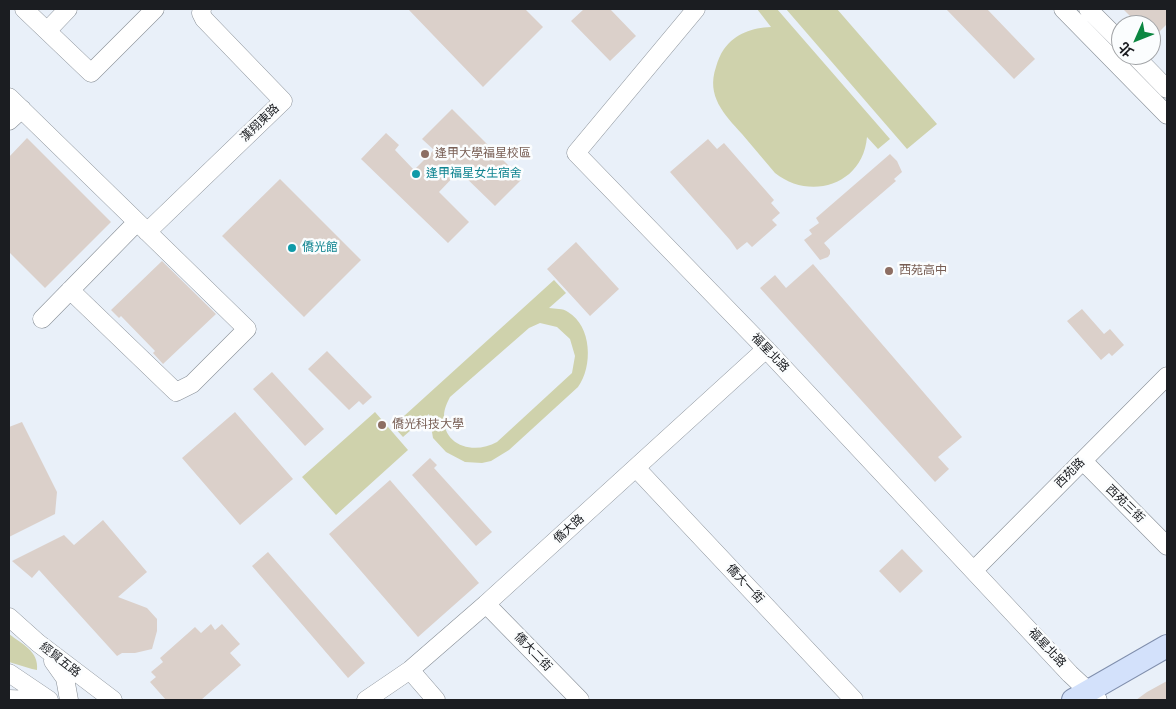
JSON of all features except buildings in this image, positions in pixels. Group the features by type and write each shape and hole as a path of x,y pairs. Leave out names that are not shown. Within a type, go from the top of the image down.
{"main road":[{"path":"1087,697 1167,646"}],"street":[{"path":"24,9 91,73 156,9"},
{"path":"47,31 68,9"},
{"name":"漢翔東路","path":"142,227 283,101 204,19 201,13 202,9"},
{"name":"福星北路","path":"696,9 576,153 766,349 974,570 1070,674 1087,697"},
{"path":"1063,9 1163,104"},
{"path":"1088,9 1111,32"},
{"path":"1144,65 1167,89"},
{"path":"9,97 247,329 192,384 176,392 70,290"},
{"path":"9,121 22,109"},
{"path":"42,319 70,290 142,227"},
{"name":"僑大路","path":"366,700 410,670 486,604 766,349"},
{"name":"西苑路","path":"974,570 1167,376"},
{"name":"西苑三街","path":"1082,461 1164,537"},
{"name":"僑大一街","path":"636,468 848,699"},
{"name":"僑大二街","path":"486,604 580,700"},
{"name":"經貿五路","path":"9,617 38,643 113,700"},
{"path":"38,643 65,678 69,700"},
{"path":"410,670 436,700"},
{"path":"32,700 11,700 14,677 49,700"}],"green space":[{"path":"757,9 777,9 890,139 878,149 867,137 863,153 856,167 845,177 833,184 818,187 804,186 789,181 775,173 723,112 715,96 713,87 714,77 718,60 724,49 745,32 771,27"},
{"path":"786,9 837,9 937,124 907,149"},
{"path":"554,280 566,293 549,308 566,311 576,318 582,327 588,347 588,358 583,379 578,387 509,450 491,461 482,463 465,462 446,452 433,438 429,414 403,437 393,426","holes":["540,323 557,327 570,339 575,356 572,373 497,442 479,448 461,445 454,441 448,435 444,416 450,397 529,328"]},
{"path":"375,412 408,450 336,515 302,477"},
{"path":"9,634 29,649 37,663 37,670 9,662"}],"place":[{"name":"逢甲大學福星校區","path":"425,154"},
{"name":"逢甲福星女生宿舍","path":"416,174"},
{"name":"僑光館","path":"292,248"},
{"name":"西苑高中","path":"889,271"},
{"name":"僑光科技大學","path":"382,425"}]}
